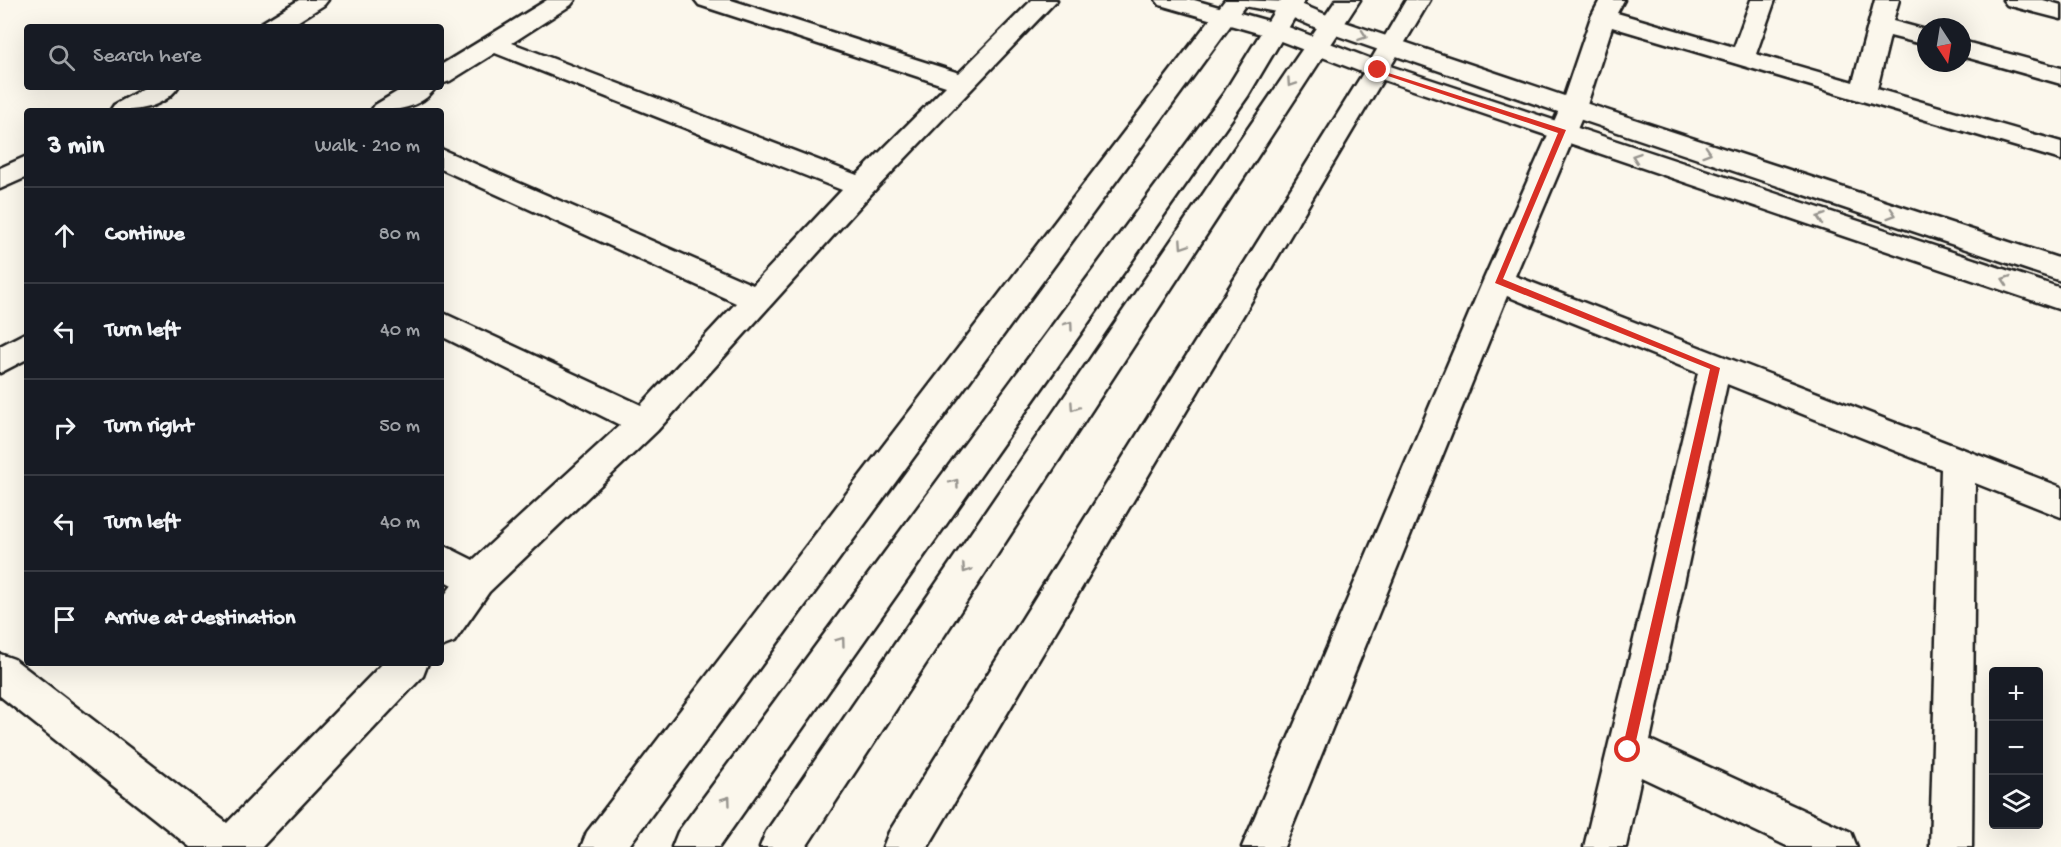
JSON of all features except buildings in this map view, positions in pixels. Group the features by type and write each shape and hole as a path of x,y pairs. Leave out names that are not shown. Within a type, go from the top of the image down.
{"street":[{"path":"277,24 316,0"},
{"path":"444,74 563,0"},
{"path":"707,0 964,83"},
{"path":"444,626 476,581 645,422 756,299 861,188 1045,0"},
{"path":"1168,0 1285,12 1331,24 1385,58 1568,120 2061,299"},
{"path":"904,847 1385,58 1418,0"},
{"path":"1742,57 1760,14 1763,0"},
{"path":"1863,92 1887,0"},
{"path":"2015,0 2061,12"},
{"path":"602,847 1236,6"},
{"path":"1263,847 1498,281 1568,120 1608,8 1742,57 2061,151"},
{"path":"693,847 1235,96 1285,12"},
{"path":"781,847 1331,24"},
{"path":"1879,25 1917,36"},
{"path":"493,44 861,188"},
{"path":"1971,51 2061,76"},
{"path":"128,108 160,90"},
{"path":"389,108 418,90"},
{"path":"1568,120 2061,270"},
{"path":"444,159 756,299"},
{"path":"0,180 24,167"},
{"path":"1498,281 2061,502"},
{"path":"444,324 645,422"},
{"path":"0,361 24,346"},
{"path":"1605,847 1715,368"},
{"path":"1951,847 1958,461"},
{"path":"444,562 476,581"},
{"path":"233,847 406,666"},
{"path":"0,672 224,847"},
{"path":"1628,750 1836,847"}],"route":[{"path":"1378,70 1563,132 1498,281 1715,368 1628,750"}]}
